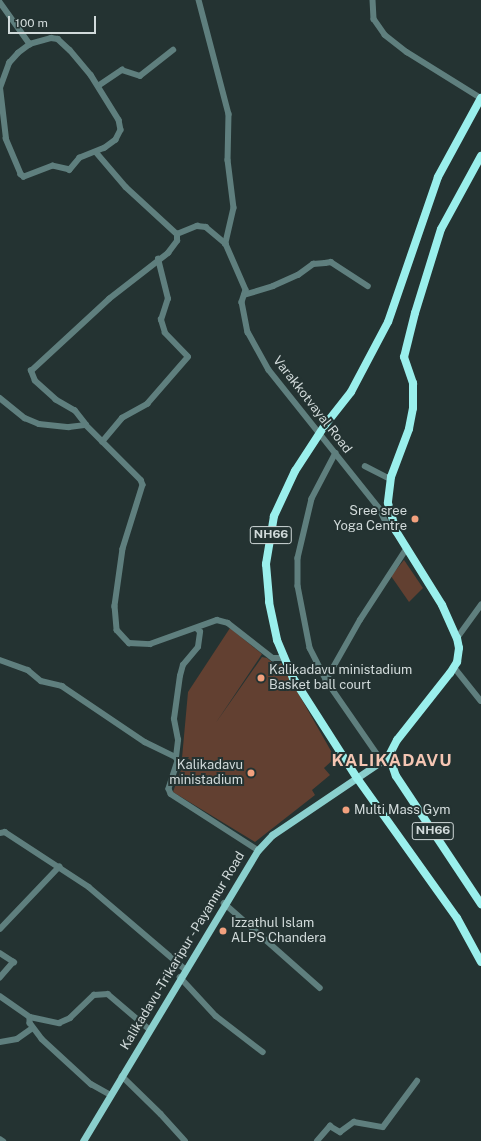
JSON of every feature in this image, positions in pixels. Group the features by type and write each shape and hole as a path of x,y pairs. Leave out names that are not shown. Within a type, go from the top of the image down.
{"highway":[{"name":"NH66","path":"481,98 438,177 388,322 352,392 320,433 295,472 274,516 266,564 269,602 277,640 293,678 357,778 448,905 481,962"},
{"path":"389,756 397,740 454,667 459,648 457,638 442,605 396,531 388,503 391,477 409,430 413,408 413,382 404,357 417,305 441,229 481,156"},
{"name":"NH66","path":"389,756 396,776 481,904"}],"main road":[{"name":"Kalikadavu -Trikaripur - Payannur Road","path":"83,1141 184,969 258,850 272,835 389,756"}],"street":[{"path":"177,234 198,226 206,227 226,244 234,208 228,160 229,114 199,0"},
{"path":"373,0 374,20 384,35 406,52 481,98"},
{"path":"0,2 30,44"},
{"path":"58,39 70,50 98,86 121,125 121,130 116,140 96,152 80,158 70,170 53,166 28,177 21,175 6,139 0,88 9,63 30,44 58,39"},
{"path":"98,86 122,70 140,76 173,50"},
{"path":"96,152 126,187 177,234"},
{"path":"177,234 174,246 31,371 35,381 56,400 75,411 102,442 138,475 142,485 122,549 115,606 117,630 129,643 150,644 197,629 210,621 217,620 228,623 273,658 285,658"},
{"name":"Varakkotvayal Road","path":"226,244 246,290 242,302 253,346 304,417 320,433 380,508 387,524 396,531"},
{"path":"102,442 122,418 147,404 188,357 166,333 162,320 168,299 158,259"},
{"path":"244,295 272,286 298,275 313,264 331,262 368,286"},
{"path":"0,398 25,418 39,424 70,427 86,425"},
{"path":"336,453 312,499 298,558 298,586 310,648 326,680 382,761"},
{"path":"365,466 387,477 391,477"},
{"path":"326,680 360,620 406,548"},
{"path":"457,638 481,605"},
{"path":"197,629 200,632 198,647 183,665 180,676 174,719 178,740 176,757 178,761 169,789 171,794 258,850"},
{"path":"0,660 28,670 40,682 62,686 145,742 176,757"},
{"path":"454,667 481,702"},
{"path":"0,833 5,832 89,887 184,969"},
{"path":"0,929 60,867"},
{"path":"224,903 320,988"},
{"path":"0,953 14,962 0,978"},
{"path":"180,977 216,1016 263,1052"},
{"path":"0,996 30,1017 63,1022 94,995 108,994 149,1029"},
{"path":"30,1017 33,1028 42,1040 86,1080 111,1095"},
{"path":"0,1042 17,1039 33,1028"},
{"path":"122,1076 161,1114 185,1141"},
{"path":"317,1141 330,1126 340,1132 354,1122 383,1127 417,1081"}],"shaded area":[{"path":"404,560 423,588 409,602 391,576"},
{"path":"230,628 262,654 215,724 262,657 267,658 275,665 281,663 335,758 324,768 330,775 312,790 315,795 255,842 173,792 180,772 190,759 182,758 188,692"}],"place":[{"name":"Sree sree Yoga Centre","path":"415,519"},
{"name":"Kalikadavu ministadium Basket ball court","path":"261,678"},
{"name":"Kalikadavu ministadium","path":"251,773"},
{"name":"Multi Mass Gym","path":"346,810"},
{"name":"Izzathul Islam ALPS Chandera","path":"223,931"}],"district":[{"name":"KALIKADAVU","path":"392,761"}]}
